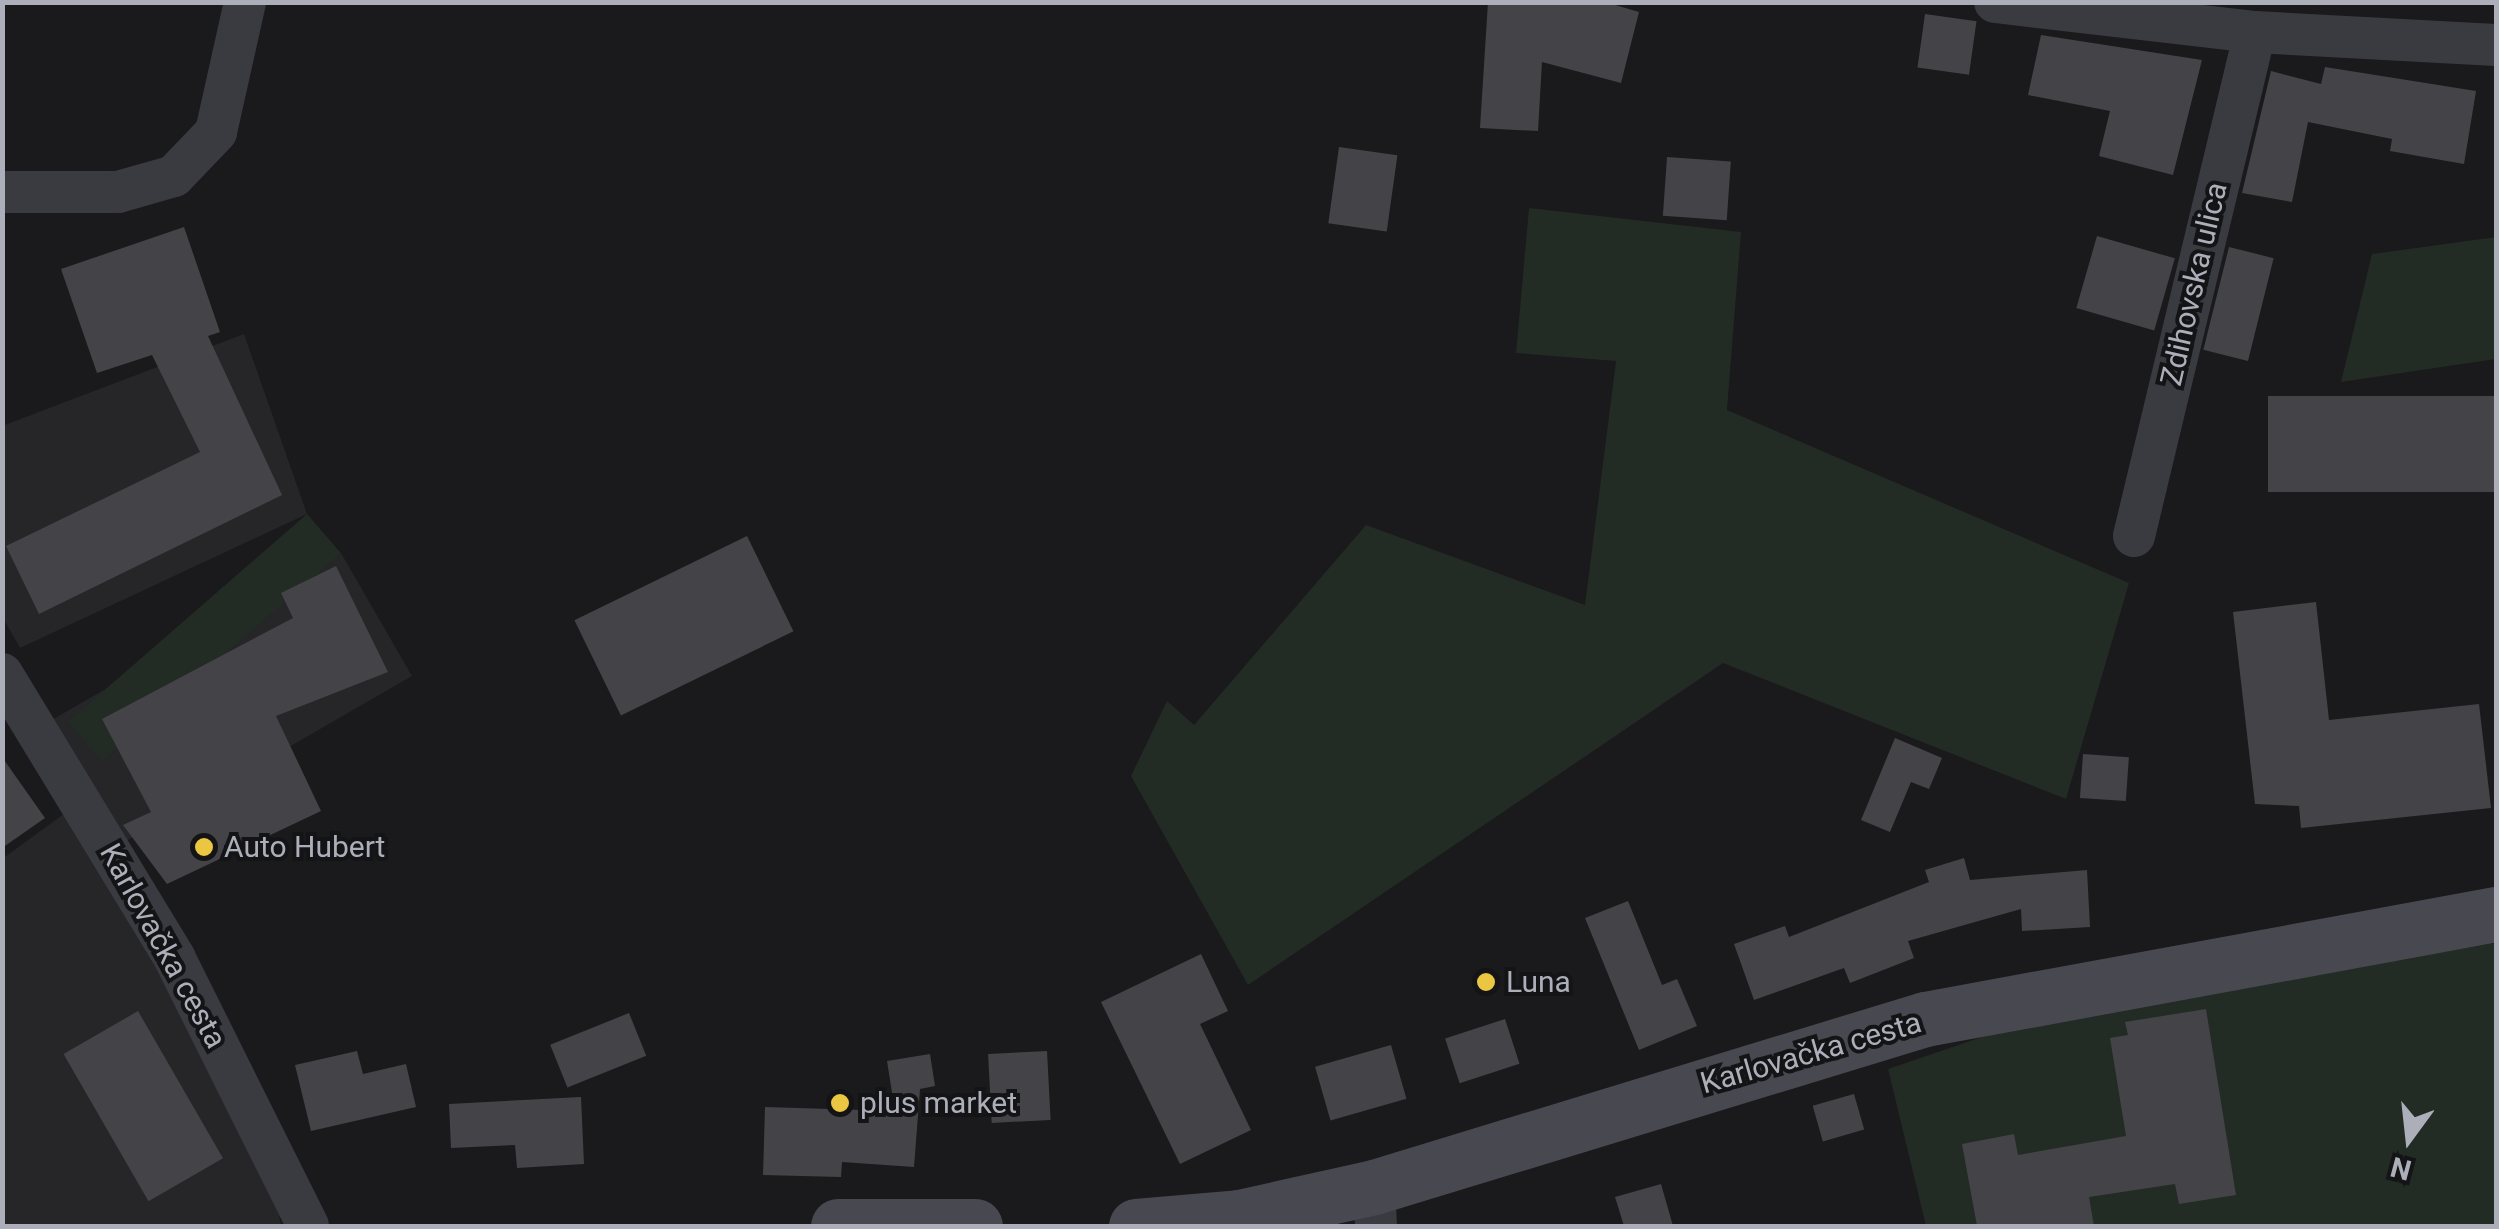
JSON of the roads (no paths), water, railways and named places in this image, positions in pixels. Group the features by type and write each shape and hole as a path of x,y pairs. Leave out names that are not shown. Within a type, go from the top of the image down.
{"street":[{"path":"2,192 118,192 174,176 216,132 245,2"},
{"path":"1998,3 2255,32 2496,45"},
{"name":"Zdihovska ulica","path":"2134,536 2255,32"},
{"name":"Karlovačka cesta","path":"2,674 175,960 308,1226"},
{"name":"Karlovačka cesta","path":"1136,1226 1375,1207 1926,1020 2496,914"},
{"path":"838,1226 976,1226"}],"place":[{"name":"Auto Hubert","path":"204,847"},
{"name":"Luna","path":"1486,982"},
{"name":"plus market","path":"840,1103"}]}
